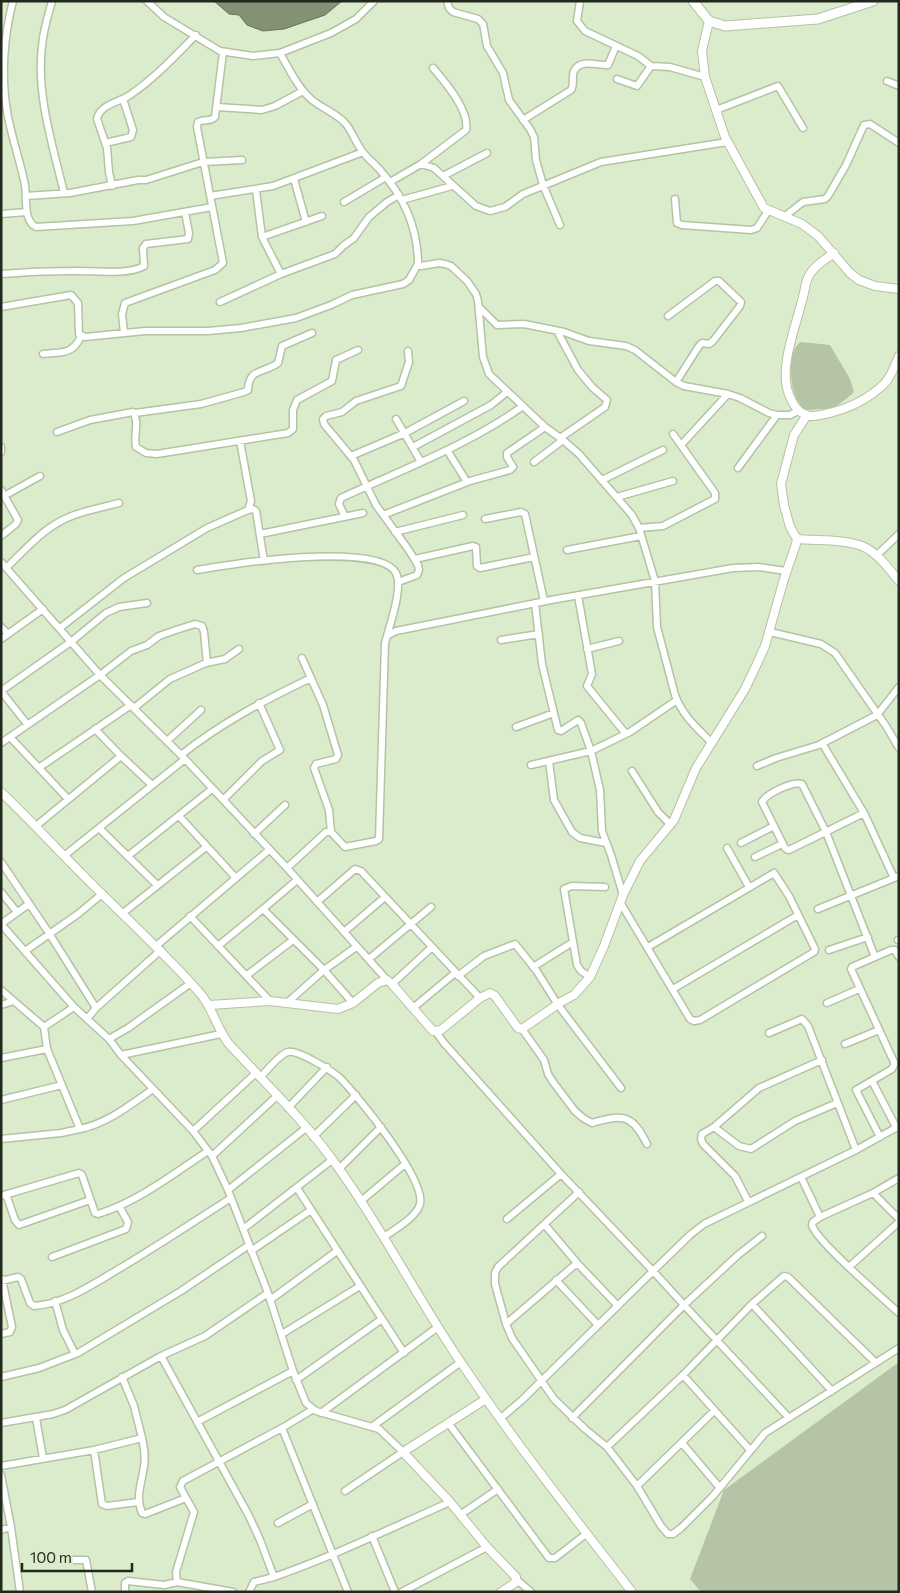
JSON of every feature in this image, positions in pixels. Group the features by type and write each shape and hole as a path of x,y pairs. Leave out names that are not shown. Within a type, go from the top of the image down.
{"main road":[{"path":"693,1 709,21 724,26 818,20 873,1"}],"street":[{"path":"13,1 4,63 6,104 26,196 30,224 36,227 133,221 212,207"},
{"path":"52,1 42,45 42,74 44,98 64,193"},
{"path":"147,1 164,17 223,52 253,56 280,52 348,24 356,20 374,1"},
{"path":"447,1 449,8 453,12 478,19 482,24 487,46 504,73 509,100 534,136 536,160 543,185 560,225"},
{"path":"580,1 577,18 579,25 589,33 638,56 651,66 670,67 705,77"},
{"path":"709,21 702,51 705,77 728,142 761,204 768,211 785,216 810,230 825,242 850,273 859,280 875,286 899,289"},
{"path":"112,186 105,143 97,119 98,115 105,107 129,96 163,68 196,35"},
{"path":"523,120 571,90 576,68 590,64 608,65 616,46"},
{"path":"124,333 122,314 125,303 222,266 223,260 203,162 198,124 200,121 213,120 215,117 223,52"},
{"path":"81,336 90,337 145,331 208,331 241,328 296,318 352,295 403,284 409,280 418,264 414,228 400,198 388,180 363,152 343,120 314,102 303,92 280,52"},
{"path":"617,79 636,86 651,66"},
{"path":"344,202 421,164 464,134 467,126 457,98 433,68"},
{"path":"887,81 899,86"},
{"path":"716,110 778,86 804,128"},
{"path":"217,107 262,110 275,106 303,92"},
{"path":"105,143 131,137 133,130 123,99"},
{"path":"785,216 803,202 825,199 828,196 851,156 864,125 870,124 899,143"},
{"path":"421,164 434,168 476,206 490,211 505,207 523,194 543,185 578,170 609,160 728,142"},
{"path":"210,196 273,186 363,152"},
{"path":"443,176 487,153"},
{"path":"26,196 64,193 155,178 203,162 242,160"},
{"path":"294,179 306,222"},
{"path":"220,302 281,274 335,254 354,238 369,217 387,202 452,186"},
{"path":"256,190 262,237 281,274"},
{"path":"675,199 677,223 682,225 751,230 757,228 768,211"},
{"path":"1,214 28,212"},
{"path":"1,274 118,271 140,268 144,264 143,248 146,244 188,239 189,233 185,212"},
{"path":"262,237 322,216"},
{"path":"834,253 815,267 807,277 789,351 786,379 791,398 798,411 806,416 849,407 871,395 886,381 899,356"},
{"path":"418,264 421,266 439,263 451,266 472,287 480,308 483,357 489,374 545,428 562,439 602,480 632,515 639,528 655,581 656,627 677,700 686,716 712,742"},
{"path":"668,316 714,281 719,282 741,302 740,306 713,341 709,344 702,343 699,346 676,382"},
{"path":"1,307 71,295 78,303 78,332 81,336"},
{"path":"480,308 497,324 524,324 558,331 589,341 630,348 676,382 689,388 728,394 777,416 798,411"},
{"path":"534,462 608,403 578,370 558,331"},
{"path":"57,432 90,420 131,412 135,414 200,404 244,392 248,390 248,380 251,376 278,363 282,346 312,332"},
{"path":"43,354 71,350 78,343 81,336"},
{"path":"135,414 135,442 138,450 146,453 162,454 291,432 294,425 293,410 297,400 332,381 336,360 358,350"},
{"path":"398,582 417,575 419,570 415,559 383,516 351,456 324,424 323,419 326,416 342,412 356,402 401,386 409,362 408,351"},
{"path":"413,447 491,405 507,392"},
{"path":"681,445 728,394"},
{"path":"351,456 404,433 464,401"},
{"path":"345,517 339,504 341,498 367,488 491,428 523,406"},
{"path":"738,468 777,416"},
{"path":"522,1029 582,988 590,977 602,952 622,898 646,852 671,825 696,768 745,689 765,646 797,539 790,527 781,484 794,435 806,416"},
{"path":"396,419 421,462"},
{"path":"383,516 467,482 512,469 507,453 545,428"},
{"path":"639,528 663,526 715,499 715,493 673,434"},
{"path":"240,441 251,501 248,510"},
{"path":"1,447 1,452"},
{"path":"447,450 467,482"},
{"path":"602,480 663,450"},
{"path":"1,536 18,522 3,493 40,476"},
{"path":"617,497 673,481"},
{"path":"119,503 59,522 4,565 100,675 183,757 287,868 413,1008 430,1030 436,1032 562,1174 788,1418"},
{"path":"60,628 124,578 207,528 248,510 253,509 256,511 264,561"},
{"path":"485,519 524,512 544,602"},
{"path":"260,534 363,513"},
{"path":"395,532 463,515"},
{"path":"876,556 899,534"},
{"path":"567,550 641,536"},
{"path":"797,539 852,544 863,547 876,556 899,581"},
{"path":"415,559 473,546 476,547 477,566 480,568 534,556"},
{"path":"197,570 222,565 333,556 365,558 386,564 397,574 397,596 385,643 379,839 345,847 331,832 329,810 314,768 316,764 336,758 338,755 323,705 302,658"},
{"path":"387,636 396,631 655,581 747,567 775,568 786,572"},
{"path":"578,596 592,674 587,686 626,734"},
{"path":"27,724 1,691 112,610 147,603"},
{"path":"535,603 542,664 559,731 576,720 580,721 591,750 600,790 602,831 622,898 648,947 692,1021 697,1022 814,952 814,947 776,873 773,873 648,947"},
{"path":"1,639 43,609"},
{"path":"1,743 100,675 131,651 147,645 159,636 197,624 203,628 208,663"},
{"path":"1,627 8,634"},
{"path":"770,632 821,644 835,653 886,726 899,748"},
{"path":"501,640 539,634"},
{"path":"587,649 619,641"},
{"path":"40,767 95,729 132,707 170,679 208,663 221,661 239,650"},
{"path":"64,856 152,785 183,757 231,720 259,703 311,678"},
{"path":"757,766 822,743 877,715 899,687"},
{"path":"531,765 591,750 626,734 677,700"},
{"path":"223,800 262,760 280,750 259,703"},
{"path":"167,741 201,710"},
{"path":"516,727 554,713"},
{"path":"95,729 152,785"},
{"path":"10,737 68,799"},
{"path":"818,909 896,877 864,813 822,743"},
{"path":"36,826 121,756"},
{"path":"549,761 554,800 572,832 580,838 606,843"},
{"path":"632,771 658,812 671,825"},
{"path":"864,813 826,832 788,850 782,844 763,804 763,800 778,790 801,783 826,832 875,957"},
{"path":"128,856 212,789"},
{"path":"1,792 102,894 159,948 210,1005 221,1034 314,1137 339,1169 384,1237 438,1327 486,1399 586,1534 632,1592"},
{"path":"254,834 285,805"},
{"path":"179,816 235,877"},
{"path":"741,843 774,826"},
{"path":"99,828 157,885"},
{"path":"287,868 324,834 331,832"},
{"path":"755,857 782,844"},
{"path":"123,913 206,847"},
{"path":"727,848 749,887"},
{"path":"87,1019 190,916 269,850"},
{"path":"1,862 29,904 52,933 96,1008"},
{"path":"317,902 355,869 361,871 480,998"},
{"path":"218,946 297,880"},
{"path":"590,977 579,969 564,889 572,886 605,887"},
{"path":"1,892 17,912"},
{"path":"25,952 102,894"},
{"path":"344,932 385,897"},
{"path":"29,904 17,912 2,928 74,1006 109,1039 121,1055 193,1131 210,1154 228,1190 269,1297 293,1372 306,1403 312,1410 373,1426 386,1435 450,1502 517,1580 532,1592"},
{"path":"369,959 431,907"},
{"path":"263,910 324,970 353,1003"},
{"path":"672,989 798,915"},
{"path":"190,916 270,1001"},
{"path":"829,950 868,937"},
{"path":"246,975 293,940"},
{"path":"533,966 573,942"},
{"path":"413,1008 484,956 512,944 518,946 558,1005 621,1088"},
{"path":"288,1002 324,970 356,946"},
{"path":"210,1005 270,1001 338,1009 353,1003 378,982 390,982 432,947"},
{"path":"880,1137 856,1092 857,1088 892,1069 894,1065 850,969 894,949 899,957"},
{"path":"109,1039 128,1028 191,983"},
{"path":"828,1003 859,989"},
{"path":"1,990 44,1027 47,1048 80,1129"},
{"path":"436,1032 445,1028 480,998 490,993 495,996 518,1028 522,1029 544,1060 550,1078 583,1118 592,1122 614,1117 629,1120 640,1130 647,1144"},
{"path":"1,1005 14,1001"},
{"path":"44,1027 74,1006"},
{"path":"769,1033 802,1019 808,1026 856,1150"},
{"path":"845,1044 879,1030"},
{"path":"121,1055 221,1034"},
{"path":"1,1058 47,1048"},
{"path":"193,1131 282,1055 289,1052 327,1067 356,1095 381,1127 405,1164 421,1197 419,1206 412,1215 384,1237"},
{"path":"748,1201 735,1176 702,1141 702,1134 714,1127 759,1088 822,1060"},
{"path":"288,1108 327,1067"},
{"path":"501,1418 522,1400 697,1229 748,1201 856,1150 898,1127 872,1081"},
{"path":"1,1100 62,1085"},
{"path":"1,1139 61,1133 94,1126 154,1089"},
{"path":"314,1137 356,1095"},
{"path":"90,1200 19,1225 4,1195 76,1172 82,1175 95,1213 98,1214 119,1206 153,1188 210,1154 277,1096"},
{"path":"714,1127 739,1146 751,1149 795,1121 837,1103"},
{"path":"339,1169 381,1127"},
{"path":"228,1190 306,1128"},
{"path":"243,1229 332,1160"},
{"path":"361,1201 405,1164"},
{"path":"507,1219 562,1174"},
{"path":"801,1177 820,1217"},
{"path":"899,1178 820,1217 813,1222 812,1228 849,1267 899,1312"},
{"path":"296,1188 404,1353"},
{"path":"579,1192 496,1270 495,1284 506,1324 512,1338 541,1381 554,1399 572,1418 607,1447 637,1486 665,1532 674,1534 720,1488 764,1433 899,1348"},
{"path":"849,1267 899,1221 872,1193"},
{"path":"1,1334 10,1332 12,1327 2,1280 21,1278 30,1303 34,1306 55,1301 105,1277 231,1198"},
{"path":"52,1257 126,1229 128,1222 119,1206"},
{"path":"1,1377 39,1368 76,1354 311,1210"},
{"path":"545,1224 577,1263 618,1306"},
{"path":"572,1418 684,1304 762,1236"},
{"path":"1,1423 36,1418 65,1410 161,1356 205,1336 269,1297 337,1251"},
{"path":"506,1324 577,1263"},
{"path":"607,1447 683,1375 752,1304 782,1277 788,1277 875,1362"},
{"path":"556,1280 598,1326"},
{"path":"282,1334 360,1286"},
{"path":"55,1301 63,1330 76,1354"},
{"path":"752,1304 832,1391"},
{"path":"296,1380 382,1319"},
{"path":"321,1413 438,1327"},
{"path":"161,1356 256,1532 274,1577"},
{"path":"373,1426 461,1362"},
{"path":"197,1422 293,1372"},
{"path":"683,1375 750,1450"},
{"path":"122,1377 134,1406 145,1450 138,1502 142,1513 145,1514 186,1498"},
{"path":"345,1491 486,1399"},
{"path":"177,1582 176,1572 194,1512 181,1490 181,1483 312,1410"},
{"path":"637,1486 714,1411"},
{"path":"36,1418 43,1458"},
{"path":"449,1424 550,1558 555,1558 586,1534"},
{"path":"282,1428 348,1592"},
{"path":"1,1466 94,1450 142,1438"},
{"path":"682,1443 720,1488"},
{"path":"94,1450 102,1504 107,1506 138,1502"},
{"path":"1,1475 11,1527 20,1592"},
{"path":"460,1515 498,1490"},
{"path":"249,1592 254,1582 274,1577 334,1555 450,1502"},
{"path":"278,1523 313,1504"},
{"path":"1,1530 11,1527"},
{"path":"372,1536 395,1592"},
{"path":"402,1592 487,1547"},
{"path":"73,1560 86,1560 92,1592"},
{"path":"501,1592 517,1580"},
{"path":"125,1592 128,1581 164,1585 177,1582 233,1592"}],"shaded area":[{"path":"214,1 342,1 325,15 284,29 263,31 247,25 239,15 229,14"},
{"path":"801,342 830,345 850,379 854,392 838,405 828,409 808,410 800,404 795,396 792,386 791,364 796,347"},
{"path":"899,1362 899,1592 701,1592 690,1579 724,1490"}]}
